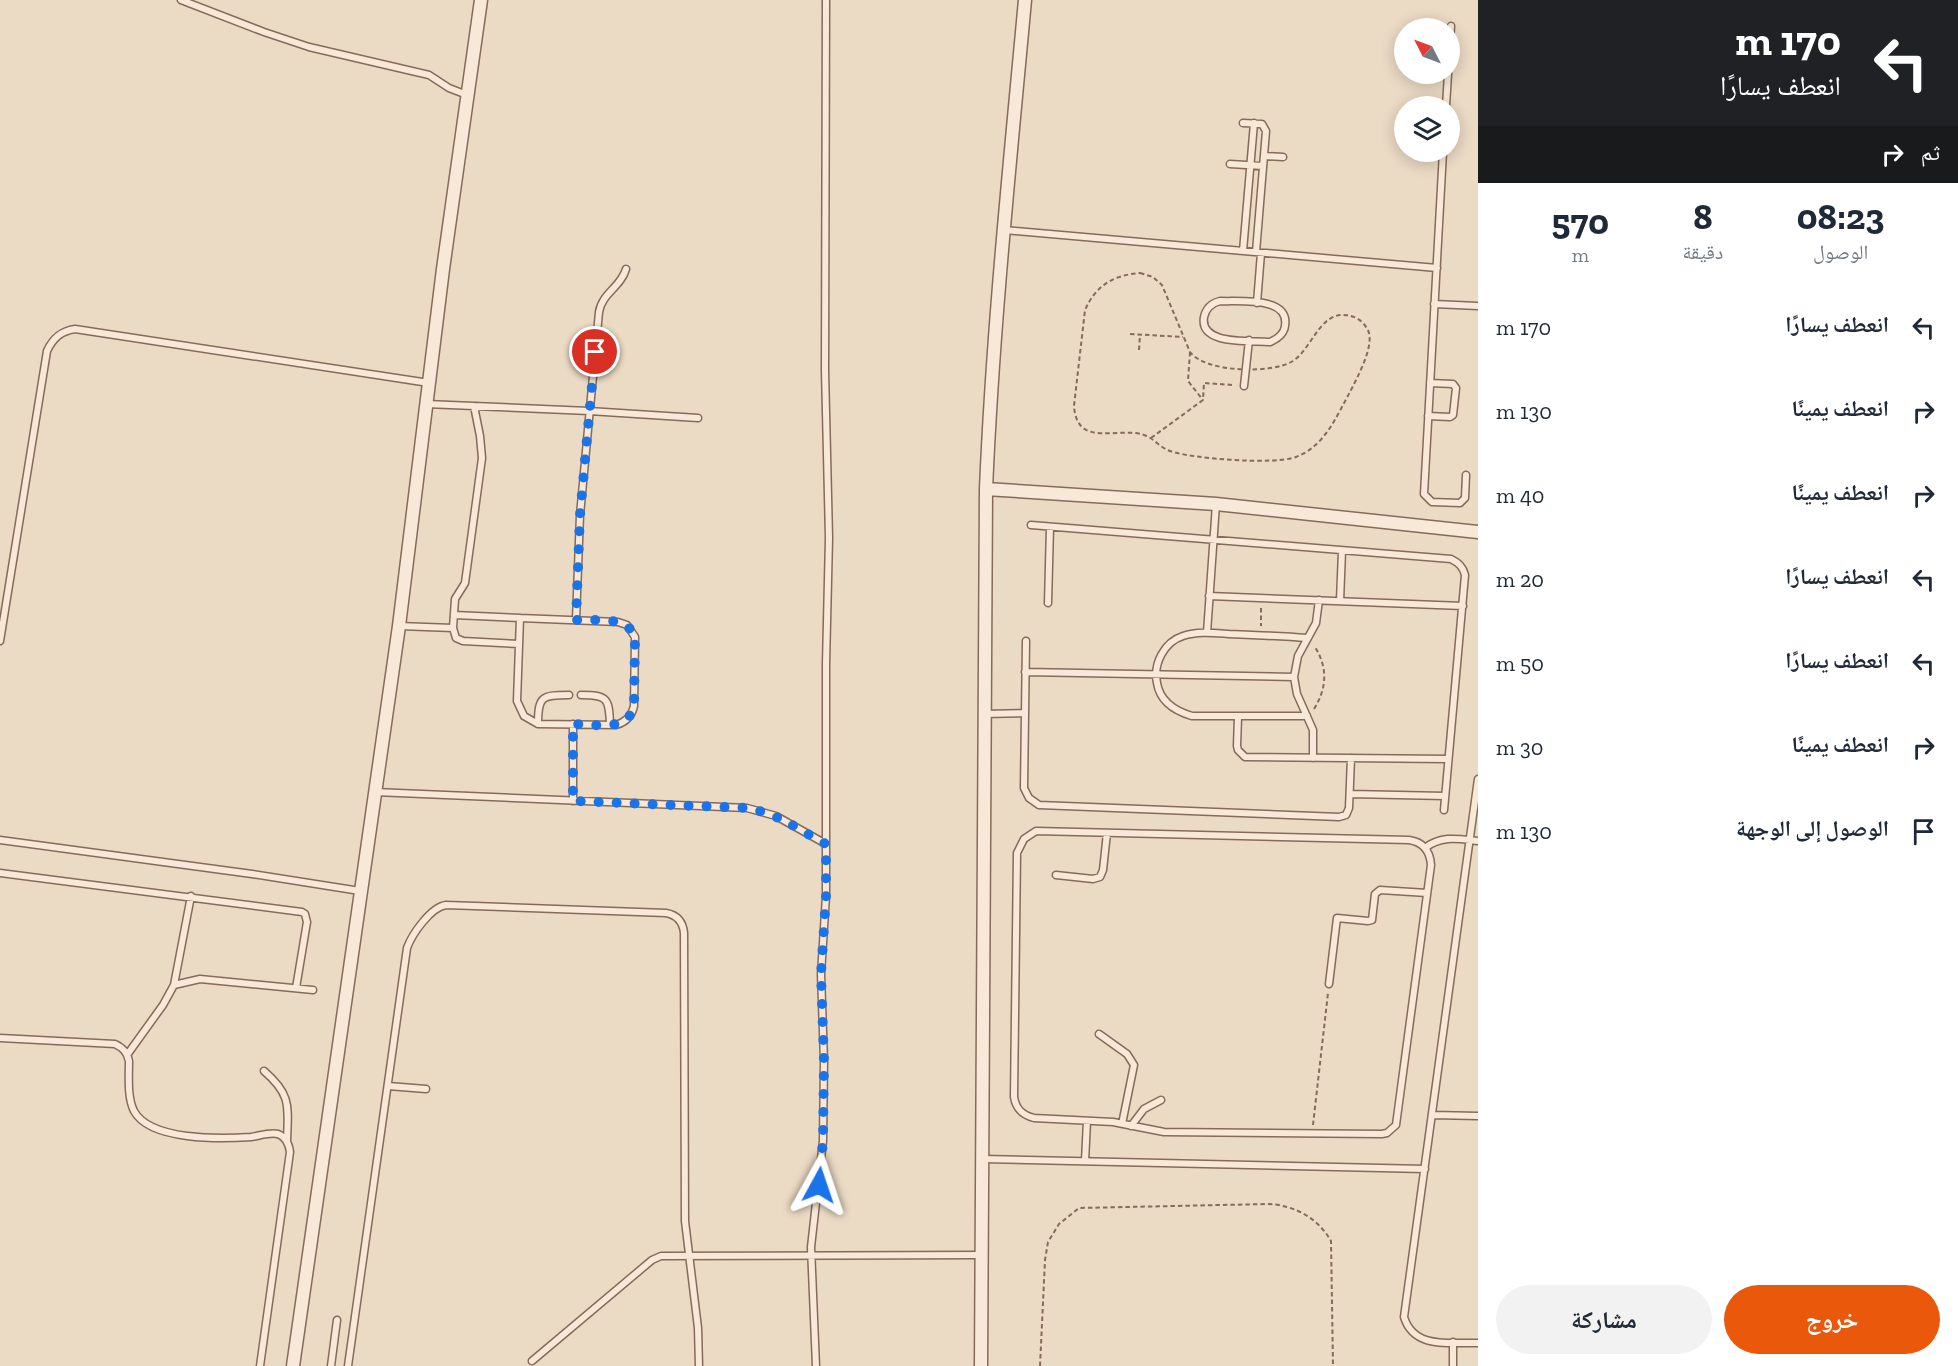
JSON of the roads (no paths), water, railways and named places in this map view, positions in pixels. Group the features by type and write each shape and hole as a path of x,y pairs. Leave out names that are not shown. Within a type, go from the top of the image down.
{"street":[{"path":"293,1366 399,626 426,404 481,0"},
{"path":"981,1366 986,489 1003,230 1025,0"},
{"path":"986,489 1216,504 1478,532"}],"lane":[{"path":"181,0 309,47 421,73 468,95"},
{"path":"816,1366 812,1256 823,1141 824,1061 821,974 826,896 829,490 825,361 826,0"},
{"path":"1243,123 1262,124 1265,128 1257,303"},
{"path":"1243,251 1254,123"},
{"path":"1264,156 1282,157"},
{"path":"1442,162 1424,491 1426,498 1432,502 1460,503 1465,498 1466,475"},
{"path":"1230,164 1263,166"},
{"path":"1003,230 1437,268"},
{"path":"576,620 580,515 600,306 606,294 621,280 626,269"},
{"path":"1220,300 1257,303 1272,304 1278,307 1285,317 1284,330 1276,339 1270,342 1218,339 1208,331 1204,319 1209,307 1220,300"},
{"path":"1434,304 1478,306"},
{"path":"0,641 47,351 50,344 61,333 75,328 429,383"},
{"path":"1244,386 1249,340"},
{"path":"1428,416 1452,416 1456,388 1452,384 1430,383"},
{"path":"426,404 699,418"},
{"path":"474,406 480,436 481,470 465,583 456,597 453,628 456,638 463,641 519,644"},
{"path":"1207,633 1216,504"},
{"path":"1032,525 1456,561 1461,565 1465,575 1444,810"},
{"path":"1048,603 1050,527"},
{"path":"1340,601 1342,551"},
{"path":"1209,596 1463,606"},
{"path":"1313,758 1313,730 1297,694 1294,677 1298,656 1316,622 1319,600"},
{"path":"454,615 576,620 623,623 631,628 635,637 633,711 626,720 622,723 610,724 538,724 524,716 519,706 520,618"},
{"path":"399,626 453,628"},
{"path":"1307,638 1207,633 1181,636 1171,643 1160,657 1156,675 1157,686 1162,697 1180,712 1209,717 1308,716"},
{"path":"1026,641 1024,788 1029,798 1039,805 1339,817 1348,812 1351,759"},
{"path":"1025,672 1294,677"},
{"path":"538,724 538,708 542,699 551,695 569,695"},
{"path":"581,695 597,695 605,699 609,706 610,724"},
{"path":"983,714 1025,713"},
{"path":"1238,717 1237,746 1245,757 1448,759"},
{"path":"573,724 573,801"},
{"path":"1478,779 1404,1317 1409,1329 1419,1338 1431,1342 1478,1343"},
{"path":"374,792 747,808 762,811 789,822 826,844"},
{"path":"1350,794 1445,796"},
{"path":"1036,831 1107,833 1409,840 1416,841 1425,848 1430,859 1427,892 1396,1125 1387,1133 1382,1134 1164,1132 1122,1124 1029,1117 1019,1109 1015,1101 1017,853 1024,839 1036,831"},
{"path":"1056,875 1093,879 1100,877 1103,870 1107,833"},
{"path":"1425,848 1444,838 1478,840"},
{"path":"0,840 360,891"},
{"path":"0,873 298,910 305,915 308,922 296,988"},
{"path":"1329,984 1337,918 1372,920 1376,894 1380,890 1427,892"},
{"path":"127,1055 163,1005 174,985 191,896"},
{"path":"348,1366 406,948 413,934 438,907 458,906 671,914 682,924 684,933 685,1221 698,1328 699,1366"},
{"path":"174,985 200,979 313,990"},
{"path":"1100,1034 1127,1054 1134,1065 1122,1124"},
{"path":"0,1038 116,1044 127,1055 132,1106 139,1118 148,1125 172,1132 208,1137 241,1137 272,1133 287,1141"},
{"path":"260,1366 290,1152 287,1141 286,1097 280,1087 264,1071"},
{"path":"388,1086 426,1089"},
{"path":"1131,1126 1139,1113 1161,1100"},
{"path":"1433,1115 1478,1116"},
{"path":"1085,1161 1086,1120"},
{"path":"983,1159 1425,1169"},
{"path":"532,1361 652,1260 666,1255 981,1255"},
{"path":"331,1366 337,1320"},
{"path":"1453,1366 1454,1342"}]}
